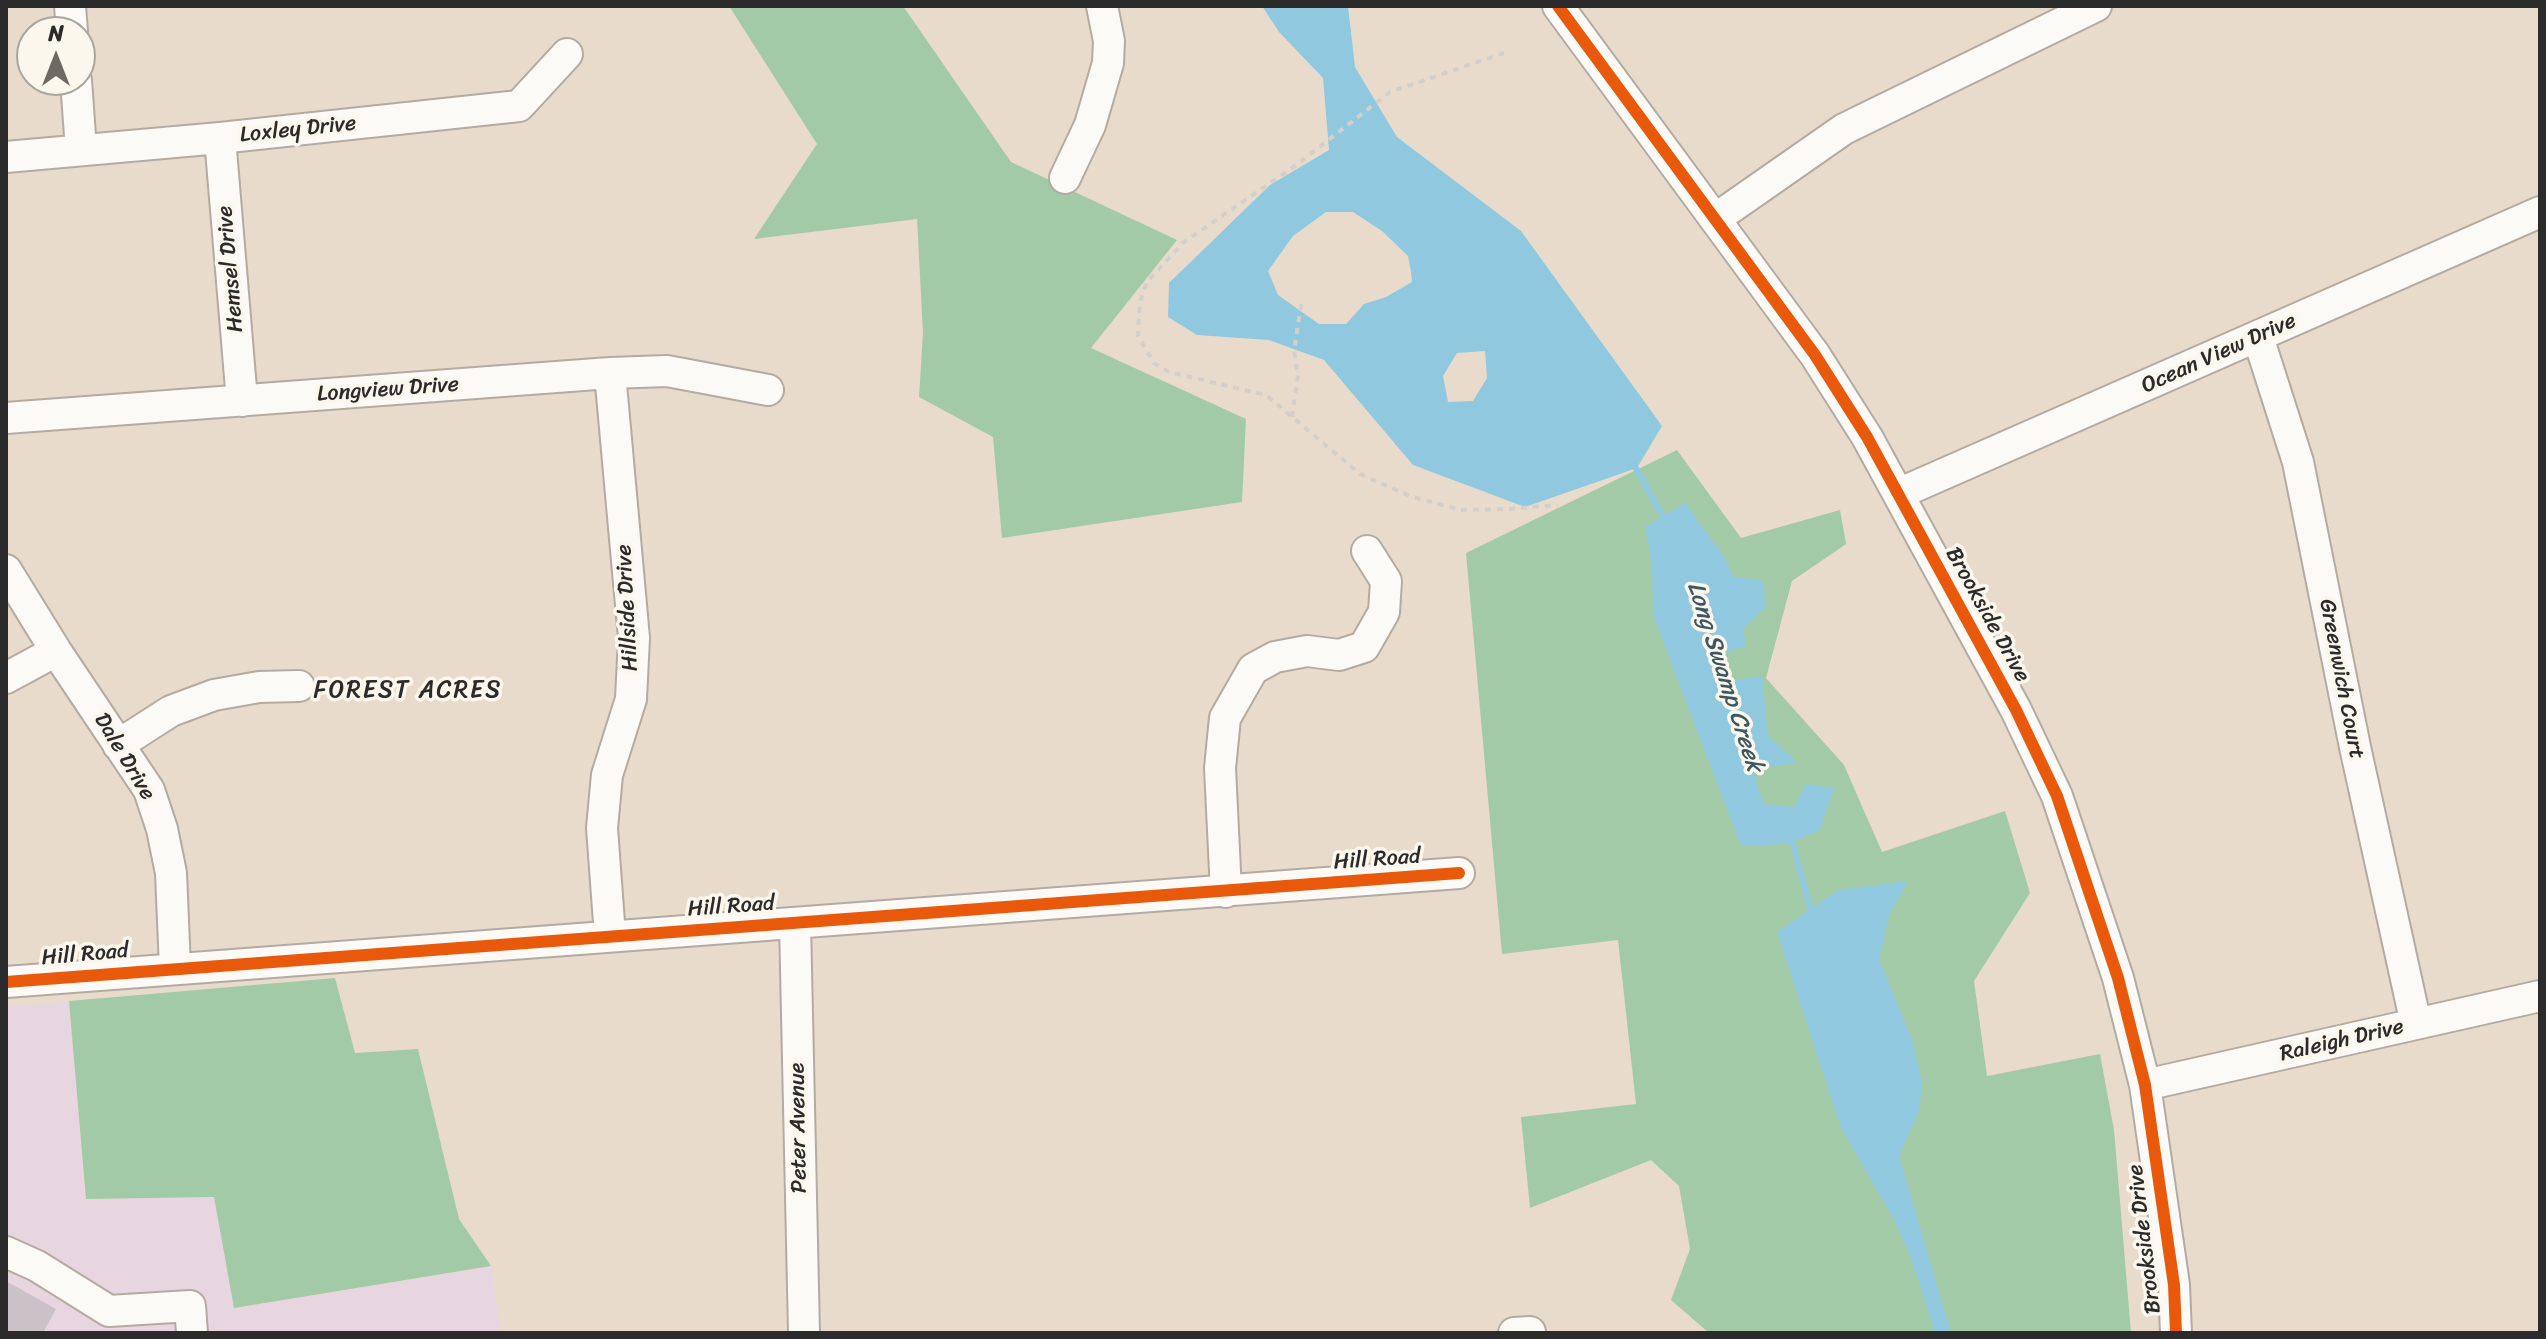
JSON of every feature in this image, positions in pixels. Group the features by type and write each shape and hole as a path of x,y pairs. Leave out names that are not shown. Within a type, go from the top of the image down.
{"street":[{"path":"1065,178 1090,125 1108,63 1109,41 1102,6"},
{"name":"Brookside Drive","path":"1558,6 1815,355 1867,437 2016,710 2057,796 2118,978 2145,1085 2174,1285 2176,1333"},
{"path":"1715,219 1844,129 2096,6"},
{"name":"Loxley Drive","path":"6,157 519,106 567,54"},
{"path":"77,96 81,150"},
{"name":"Hemsel Drive","path":"220,138 242,401"},
{"name":"Ocean View Drive","path":"1898,494 2540,212"},
{"name":"Greenwich Court","path":"2258,337 2298,462 2355,747 2416,1024"},
{"name":"Longview Drive","path":"6,418 610,373 667,371 768,390"},
{"name":"Hillside Drive","path":"610,373 634,638 631,699 607,775 602,828 610,936"},
{"path":"1226,892 1220,768 1225,718 1253,669 1275,657 1307,651 1339,655 1364,647 1384,612 1386,581 1367,551"},
{"name":"Dale Drive","path":"6,570 149,790 162,829 171,873 175,968"},
{"path":"6,678 56,651"},
{"path":"118,745 171,711 214,695 259,687 299,686"},
{"name":"Hill Road","path":"6,982 1459,873"},
{"name":"Peter Avenue","path":"795,923 804,1333"},
{"name":"Raleigh Drive","path":"2145,1085 2540,996"},
{"path":"6,1252 37,1266 109,1311 191,1320"}],"path":[{"path":"1504,53 1390,92 1295,166 1184,242 1147,282 1137,323 1138,336 1154,363 1169,372 1266,395 1360,474 1410,496 1460,510 1558,505"},
{"path":"1292,417 1298,375 1294,351 1302,299"}],"shaded area":[{"path":"69,1001 86,1199 215,1197 234,1308 491,1266 501,1333 6,1333 6,1007"}],"green space":[{"path":"729,6 903,6 1011,162 1177,240 1091,348 1246,419 1242,502 1002,538 993,437 919,397 923,333 917,219 754,239 817,144"},
{"path":"1677,450 1741,538 1840,510 1846,544 1792,581 1766,678 1844,765 1882,852 2005,811 2030,893 1974,981 1987,1076 2100,1054 2114,1130 2131,1333 1709,1333 1671,1300 1690,1249 1679,1186 1651,1160 1530,1208 1521,1117 1636,1104 1618,940 1502,954 1466,553"},
{"path":"335,978 355,1053 418,1049 459,1219 491,1266 234,1308 214,1197 86,1199 69,1001"}],"water":[{"path":"1262,6 1348,6 1355,67 1397,137 1521,231 1662,426 1637,468 1525,507 1413,465 1324,360 1269,340 1197,335 1168,317 1169,283 1270,185 1329,150 1323,78 1279,32","holes":["1326,212 1353,212 1382,231 1408,256 1411,272 1412,282 1386,297 1364,304 1346,324 1319,324 1278,295 1268,271 1293,236","1485,351 1487,378 1473,401 1448,402 1443,376 1457,353"]},
{"path":"1685,503 1722,554 1734,577 1764,581 1765,608 1744,627 1745,646 1716,656 1720,682 1762,676 1768,736 1797,762 1753,770 1763,804 1794,807 1806,784 1834,788 1820,830 1786,844 1741,846 1653,615 1652,563 1645,527"},
{"path":"1908,881 1889,915 1879,960 1912,1039 1922,1083 1919,1111 1899,1156 1951,1333 1935,1333 1915,1269 1896,1223 1841,1128 1777,932 1838,890"}],"building":[{"path":"6,1281 56,1309 43,1333 6,1333"}],"waterway":[{"name":"Long Swamp Creek","path":"1633,463 1664,524"},
{"name":"Long Swamp Creek","path":"1788,839 1792,841 1812,915"}],"cycle path":[{"path":"1558,6 1815,355 1867,437 2016,710 2057,796 2118,978 2145,1085 2174,1285 2176,1333"},
{"path":"6,982 1459,873"}],"district":[{"name":"FOREST ACRES","path":"408,691"}]}
